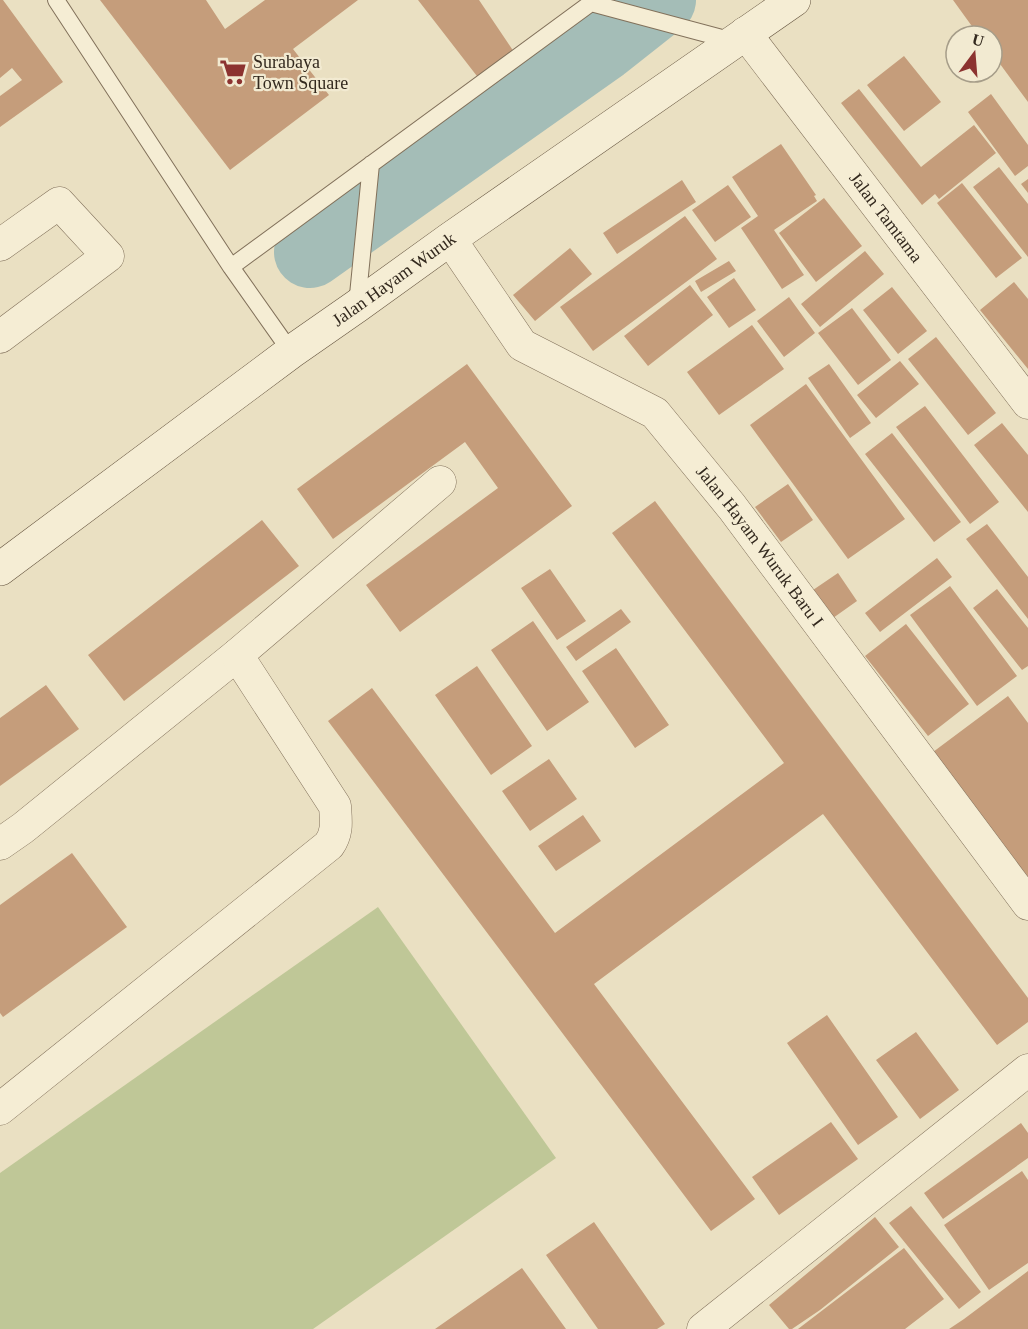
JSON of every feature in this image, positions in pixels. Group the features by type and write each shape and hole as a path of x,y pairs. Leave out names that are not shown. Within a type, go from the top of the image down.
{"street":[{"name":"Jalan Hayam Wuruk","path":"0,569 291,352 794,0"},
{"name":"Jalan Tamtama","path":"739,37 1028,403"},
{"path":"0,245 58,203 108,256 0,337"},
{"name":"Jalan Hayam Wuruk Baru I","path":"450,239 522,345 655,413 732,507 1028,904"},
{"path":"0,844 23,828 237,655 440,482"},
{"path":"0,1109 329,845 334,838 337,826 335,806 237,655"},
{"path":"702,1329 1028,1070"}],"lane":[{"path":"56,0 231,267 291,352"},
{"path":"231,267 593,2 668,24 739,37"},
{"path":"357,306 371,164"}],"green space":[{"path":"378,907 556,1158 313,1329 0,1329 0,1173"}],"building":[{"path":"0,0 3,0 63,82 0,127 0,96 22,80 12,68 0,78"},
{"name":"Surabaya Town Square","path":"100,0 206,0 225,29 265,0 358,0 293,49 329,95 230,170"},
{"path":"418,0 479,0 516,55 480,80"},
{"path":"953,0 1028,0 1028,102 1004,69 1004,24 970,24"},
{"path":"904,56 941,102 904,131 867,85"},
{"path":"859,89 921,167 974,125 996,153 939,199 935,194 922,205 841,103"},
{"path":"991,94 1028,145 1028,166 1015,176 968,112"},
{"path":"781,144 816,195 814,196 817,201 774,230 804,275 782,289 741,228 758,216 732,177"},
{"path":"999,167 1028,204 1028,257 973,187"},
{"path":"1028,179 1028,193 1021,184"},
{"path":"682,180 696,202 617,254 603,233"},
{"path":"962,183 1022,258 996,278 937,203"},
{"path":"728,185 751,217 715,242 692,210"},
{"path":"824,198 862,246 816,282 779,233"},
{"path":"685,216 717,259 593,351 560,307"},
{"path":"570,248 592,274 535,321 513,295"},
{"path":"865,251 884,274 820,327 801,304"},
{"path":"729,261 736,271 701,292 695,281"},
{"path":"734,278 756,310 729,328 707,297"},
{"path":"1014,282 1028,299 1028,369 980,310"},
{"path":"690,285 713,315 648,366 624,336"},
{"path":"892,287 927,331 898,354 863,310"},
{"path":"789,297 815,333 784,357 757,321"},
{"path":"852,308 891,360 858,385 818,333"},
{"path":"752,325 784,369 719,415 687,372"},
{"path":"936,337 996,413 968,435 908,359"},
{"path":"900,361 919,384 876,418 857,395"},
{"path":"467,364 572,506 400,632 366,585 498,488 465,442 333,539 297,489"},
{"path":"829,364 871,423 850,438 808,378"},
{"path":"806,384 905,519 848,559 750,425"},
{"path":"925,406 999,502 970,524 896,427"},
{"path":"1002,423 1028,455 1028,512 974,445"},
{"path":"892,433 961,522 934,542 865,454"},
{"path":"788,484 813,520 781,542 755,507"},
{"path":"655,501 1028,998 1028,1022 997,1045 823,814 594,984 755,1199 711,1231 328,721 372,688 555,933 784,763 612,533"},
{"path":"262,520 299,566 124,701 88,655"},
{"path":"987,524 1028,577 1028,619 966,539"},
{"path":"937,558 952,577 880,632 865,613"},
{"path":"550,569 586,621 557,640 521,588"},
{"path":"838,573 857,601 833,618 813,590"},
{"path":"950,586 1017,676 977,706 910,615"},
{"path":"997,589 1028,628 1028,666 1022,670 973,608"},
{"path":"621,609 631,622 576,661 566,647"},
{"path":"533,621 589,702 547,731 491,650"},
{"path":"906,624 969,704 928,736 865,656"},
{"path":"616,648 669,725 635,748 582,671"},
{"path":"477,666 532,746 491,775 435,695"},
{"path":"46,685 79,729 0,786 0,718"},
{"path":"1008,696 1028,723 1028,885 929,755"},
{"path":"549,759 577,799 530,831 502,791"},
{"path":"583,815 601,841 556,871 538,846"},
{"path":"72,853 127,927 3,1017 0,1013 0,905"},
{"path":"827,1015 898,1117 858,1145 787,1043"},
{"path":"916,1032 959,1090 920,1119 876,1060"},
{"path":"831,1122 858,1159 779,1215 752,1177"},
{"path":"1021,1123 1028,1133 1028,1158 943,1219 924,1193"},
{"path":"1022,1171 1028,1180 1028,1263 989,1290 944,1225"},
{"path":"911,1206 981,1292 959,1309 889,1223"},
{"path":"875,1217 899,1247 820,1310 789,1329 769,1305"},
{"path":"594,1222 665,1324 657,1329 598,1329 546,1255"},
{"path":"904,1248 944,1299 905,1329 798,1329"},
{"path":"522,1268 566,1329 435,1329"},
{"path":"1028,1271 1028,1329 949,1329 964,1319"}],"waterway":[{"path":"310,252 603,45 660,0"}],"place":[{"name":"Surabaya Town Square","path":"233,72"}]}
